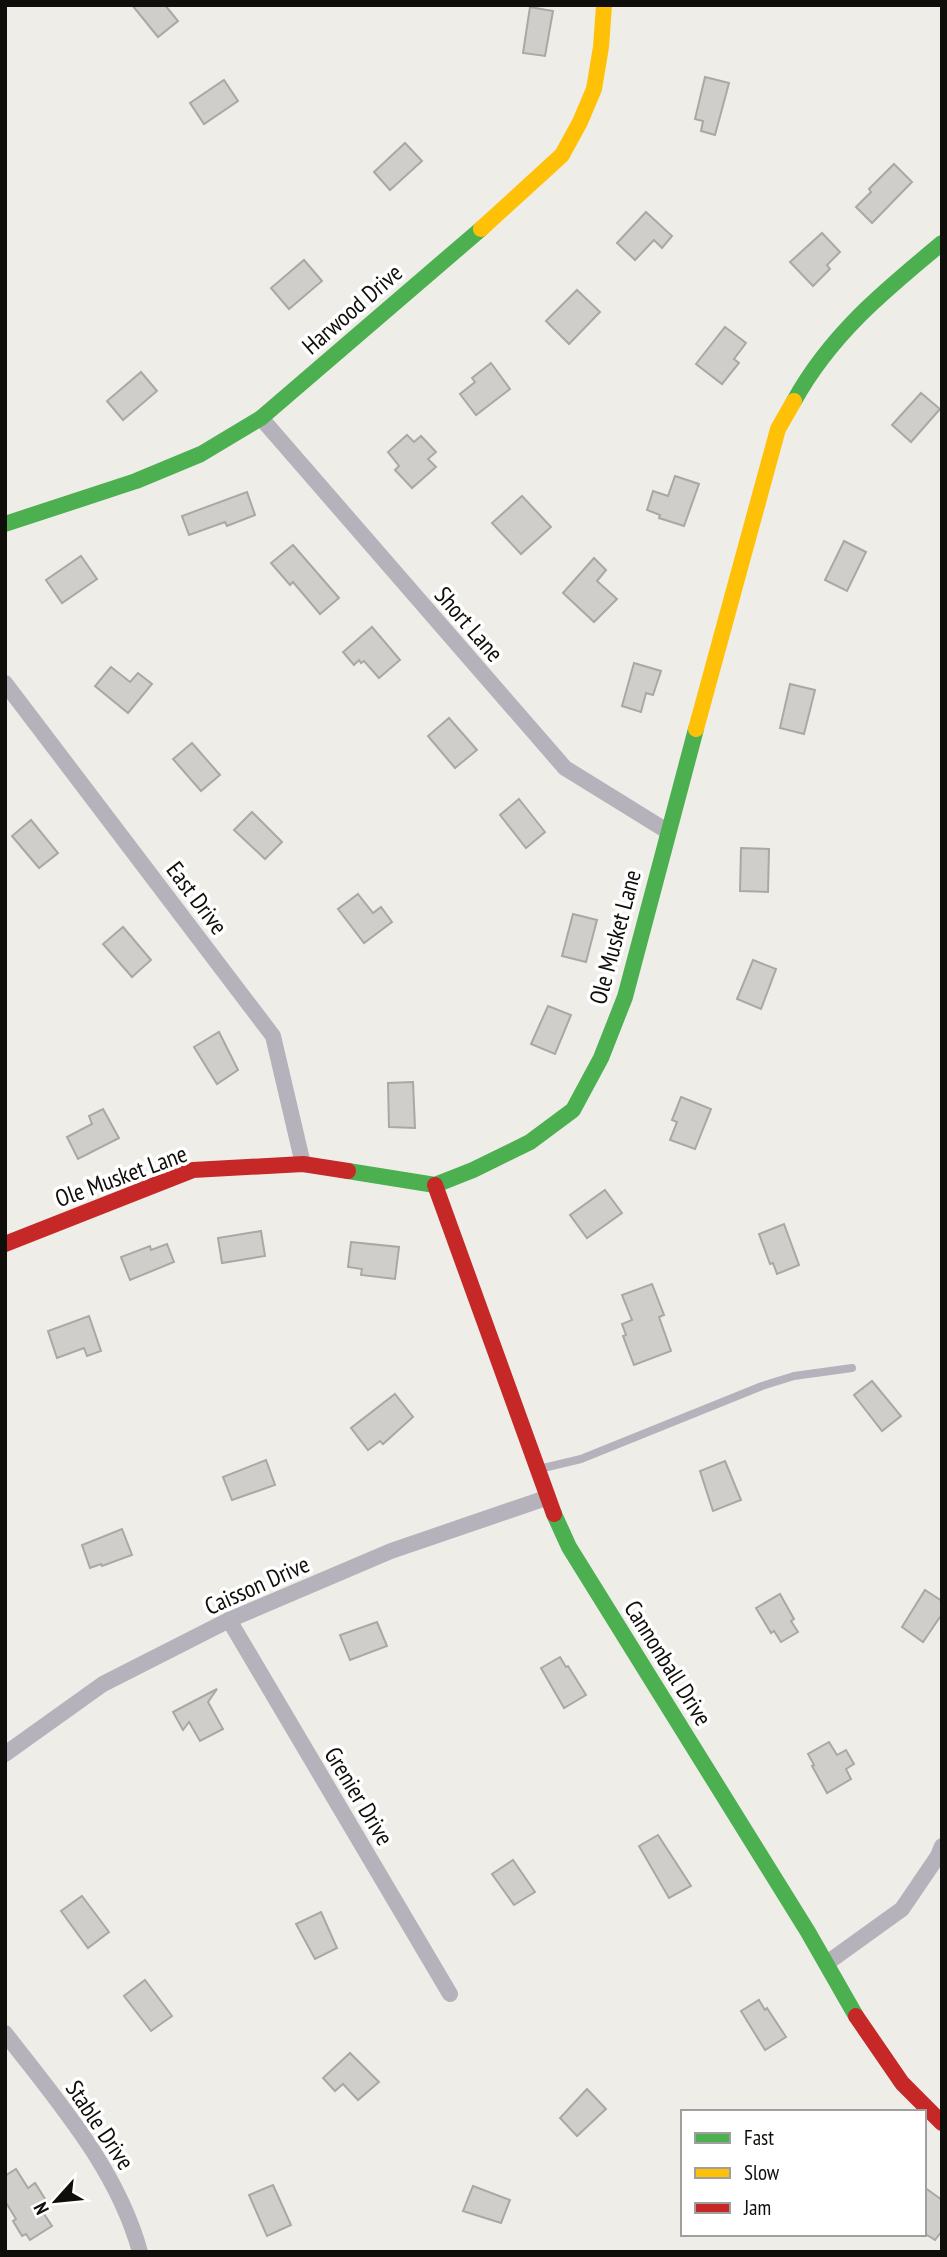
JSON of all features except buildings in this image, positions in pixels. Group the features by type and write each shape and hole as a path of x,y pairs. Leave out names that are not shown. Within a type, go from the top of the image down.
{"street":[{"name":"Harwood Drive","path":"5,524 136,481 201,454 261,418 496,217 562,155 594,89 604,5"},
{"name":"Ole Musket Lane","path":"5,1244 193,1170 303,1164 435,1185 530,1142 573,1110 601,1058 625,997 667,831 778,429 811,370 860,314 942,243"},
{"name":"Short Lane","path":"261,418 565,768 667,831"},
{"name":"East Drive","path":"5,682 273,1036 303,1164"},
{"name":"Cannonball Drive","path":"435,1185 489,1330 546,1498 569,1547 827,1963 873,2042 925,2110"},
{"name":"Caisson Drive","path":"5,1754 103,1684 229,1620 391,1551 546,1498"},
{"name":"Grenier Drive","path":"229,1620 450,1994"},
{"path":"827,1963 902,1909 938,1857 942,1846"},
{"name":"Stable Drive","path":"5,2033 81,2131 122,2200 140,2252"},
{"name":"Cannonball Drive","path":"926,2111 942,2123"}],"lane":[{"path":"537,1469 581,1459 762,1386 794,1376 852,1368"}],"traffic: fast":[{"path":"5,524 136,481 201,454 261,418 481,229"},
{"path":"794,401 842,334 879,296 942,243"},
{"path":"348,1171 435,1185 530,1142 573,1110 601,1058 625,997 696,729"},
{"path":"554,1514 569,1547 808,1932 856,2016"}],"traffic: slow":[{"path":"481,229 562,155 594,89 604,5"},
{"path":"696,729 778,429 794,401"}],"traffic: jam":[{"path":"5,1244 193,1170 303,1164 348,1171"},
{"path":"435,1185 554,1514"},
{"path":"856,2016 902,2083 942,2123"}]}
